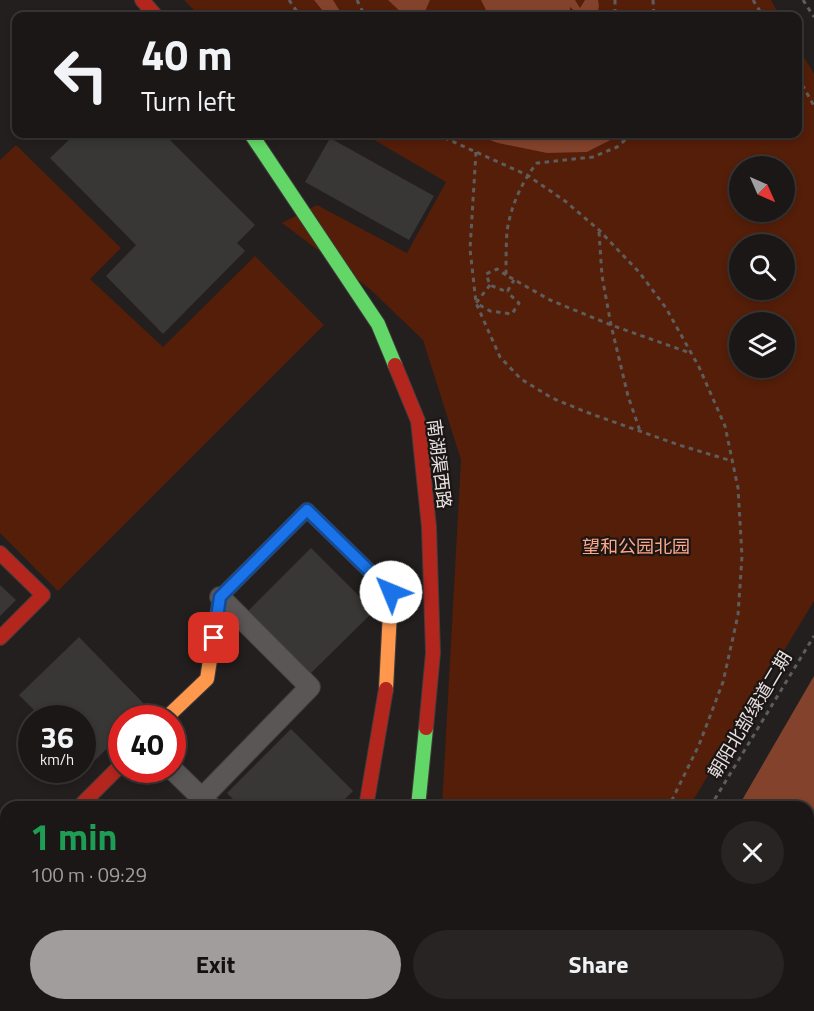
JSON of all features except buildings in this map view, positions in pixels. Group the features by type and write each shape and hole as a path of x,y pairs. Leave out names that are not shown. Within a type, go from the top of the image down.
{"street":[{"path":"142,0 152,12"},
{"name":"南湖渠西路","path":"254,138 378,324 418,421 437,526 433,653 424,796"},
{"path":"180,705 207,679 220,597 307,510 391,592 386,693 367,801"},
{"path":"0,553 43,595 0,638"},
{"path":"207,801 310,687 220,597"},
{"path":"85,801 108,778"},
{"path":"186,783 205,801"}],"path":[{"path":"803,0 814,17"},
{"path":"802,84 814,106"},
{"path":"445,138 527,175 565,201 599,230 639,272 666,308 699,367 725,426 738,488 742,556 738,615 723,681 699,745 670,801"},
{"path":"506,275 507,230 516,199 527,175 537,163 593,157 617,147 627,138"},
{"path":"476,151 470,249 476,303 500,357 521,379 552,398 641,432 732,461"},
{"path":"599,230 602,276 611,325 628,396 641,432"},
{"path":"476,303 490,311 512,314 519,303 507,292 490,285 486,274 496,269 550,300 692,354"},
{"path":"507,292 514,279"},
{"path":"476,303 490,285"},
{"name":"朝阳北部绿道二期","path":"714,801 814,636"}],"green space":[{"path":"184,0 771,0 778,12 196,12"},
{"name":"望和公园北园","path":"802,54 814,74 814,601 693,801 442,801 461,460 423,340 371,290 282,223 317,205 407,253 446,182 371,138 802,138"},
{"path":"16,145 121,248 90,279 163,347 255,256 324,325 58,591 0,533 0,160"}],"shaded area":[{"path":"314,0 333,0 340,12 324,12"},
{"path":"388,0 430,0 425,12 401,12"},
{"path":"481,0 575,0 580,8 585,0 598,0 599,6 598,12 576,12 570,7 570,12 487,12"},
{"path":"484,138 614,138 587,152 547,153"},
{"path":"814,676 814,801 741,801"}],"traffic: fast":[{"path":"254,138 378,324 395,365"},
{"path":"419,801 426,728"}],"traffic: slow":[{"path":"180,705 207,679 220,597 307,510 391,592 386,689"}],"traffic: jam":[{"path":"142,0 152,12"},
{"path":"395,365 418,421 429,527 433,653 426,728"},
{"path":"0,553 43,595 0,638"},
{"path":"367,801 386,689"},
{"path":"85,801 108,778"}],"route":[{"path":"214,638 220,597 307,510 391,592"}]}
